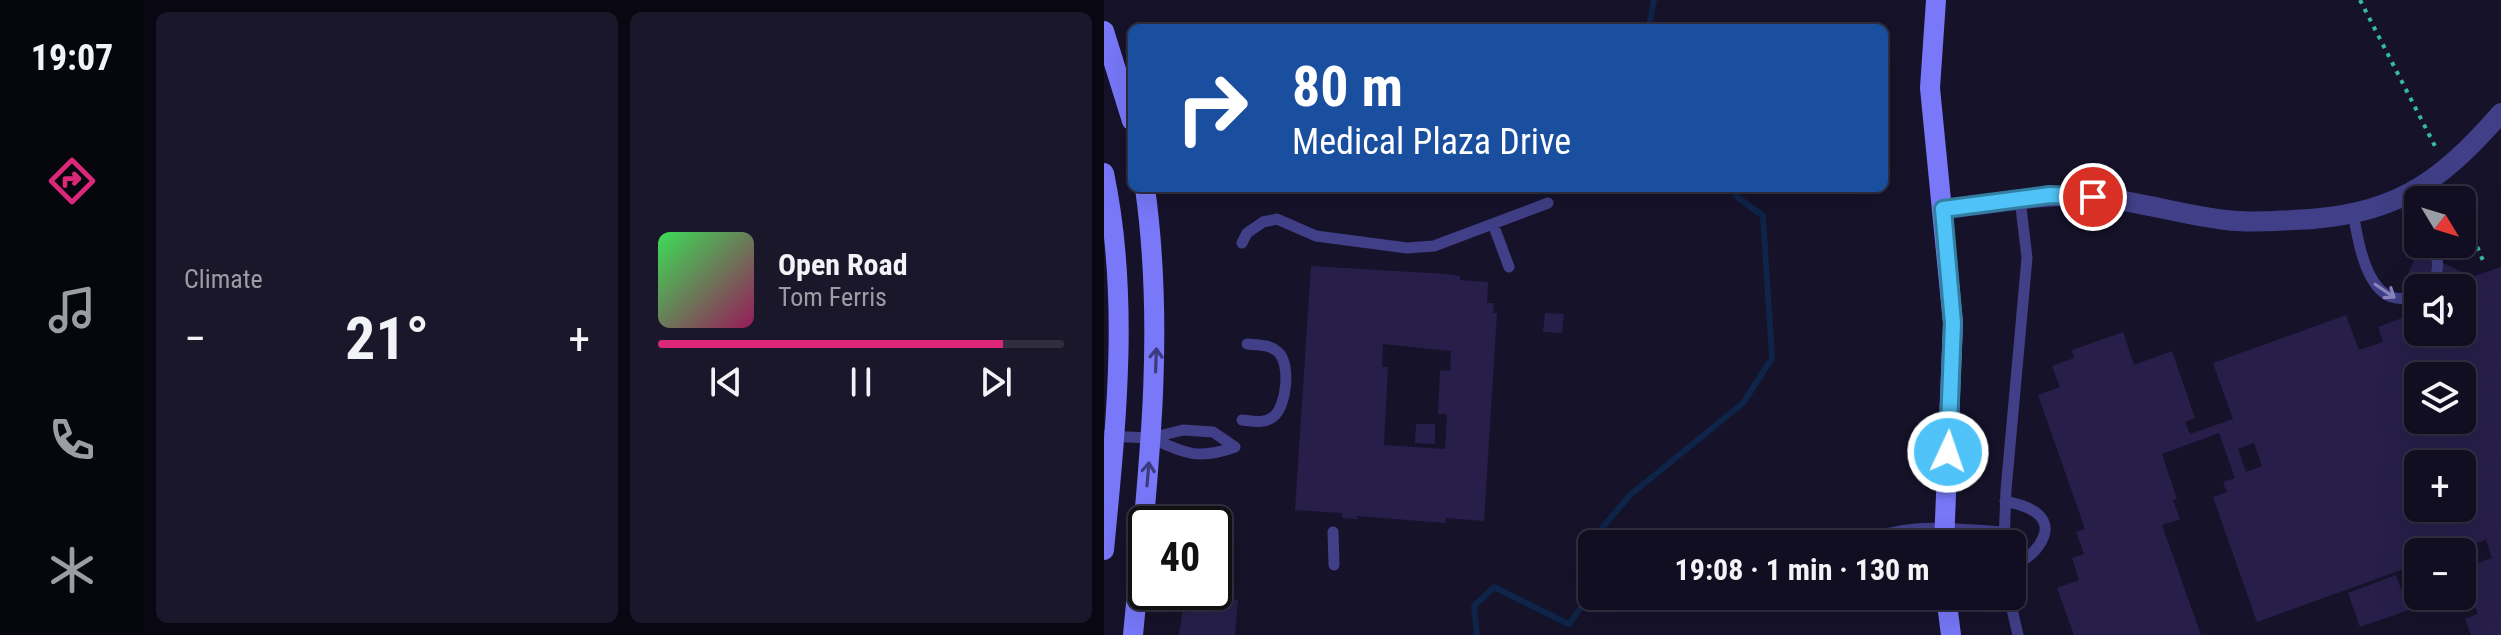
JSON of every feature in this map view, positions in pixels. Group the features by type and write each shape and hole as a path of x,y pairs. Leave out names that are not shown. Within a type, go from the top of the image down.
{"main road":[{"path":"1936,0 1930,88 1953,323 1944,530"},
{"path":"1104,31 1128,108"},
{"path":"1104,173 1113,227 1119,372 1110,436 1104,550"},
{"path":"1133,635 1151,438 1156,326 1145,192"},
{"path":"1948,610 1951,635"}],"street":[{"path":"2431,186 2501,113"},
{"path":"1943,209 2050,195 2093,197 2230,221 2307,220 2404,206"}],"lane":[{"path":"2004,530 2027,258 2020,199"},
{"path":"1242,243 1247,233 1263,222 1277,219 1316,236 1407,248 1434,246 1548,203"},
{"path":"2353,213 2363,264 2374,283 2386,295 2404,298"},
{"path":"1493,224 1509,267"},
{"path":"1242,420 1263,422 1274,417 1283,405 1285,363 1280,353 1269,346 1247,344"},
{"path":"1110,436 1151,438 1183,430 1213,432 1235,447 1211,455 1184,454 1151,438"},
{"path":"2005,501 2034,510 2042,522 2043,543 2026,561"},
{"path":"1893,530 1909,527 1921,530"},
{"path":"1333,532 1334,565"},
{"path":"2012,610 2018,635"}],"path":[{"path":"2360,0 2431,135 2452,186"},
{"path":"2476,244 2484,263"}],"building":[{"path":"2415,258 2433,258 2466,274 2408,274"},
{"path":"1311,266 1446,274 1460,276 1460,280 1488,282 1487,303 1494,303 1493,313 1497,313 1484,521 1446,518 1445,523 1357,516 1357,519 1342,518 1342,513 1295,510","holes":["1383,344 1451,351 1450,371 1440,370 1438,414 1447,414 1445,449 1384,445 1388,367 1382,367"]},
{"path":"2501,267 2501,635 2471,635 2465,619 2478,614 2476,564 2492,558 2486,540 2476,543 2476,538 2404,538 2404,569 2257,622 2213,497 2227,492 2223,482 2235,478 2219,433 2162,454 2177,499 2173,500 2180,519 2162,525 2201,635 2074,635 2057,588 2079,580 2072,558 2084,554 2076,532 2085,529 2038,395 2060,387 2052,366 2074,358 2072,350 2123,332 2134,365 2172,351 2195,418 2185,422 2190,434 2233,419 2213,363 2346,315 2359,350 2383,342 2378,327 2404,317 2404,346 2476,346 2476,276","holes":["2254,443 2262,466 2246,472 2238,449"]},
{"path":"1545,313 1564,314 1562,333 1543,332"},
{"path":"1416,424 1435,424 1435,444 1415,443"},
{"path":"2396,575 2404,597 2404,610 2409,610 2360,627 2348,593"},
{"path":"1232,599 1238,600 1235,635 1179,635 1183,610 1232,610"}],"waterway":[{"path":"1649,24 1654,0"},
{"path":"1602,530 1630,495 1743,403 1772,358 1763,216 1736,196 1736,192"},
{"path":"1477,635 1474,606 1494,587 1569,624 1579,610"}],"route":[{"path":"1948,452 1953,323 1943,209 2050,195 2093,197"}]}
